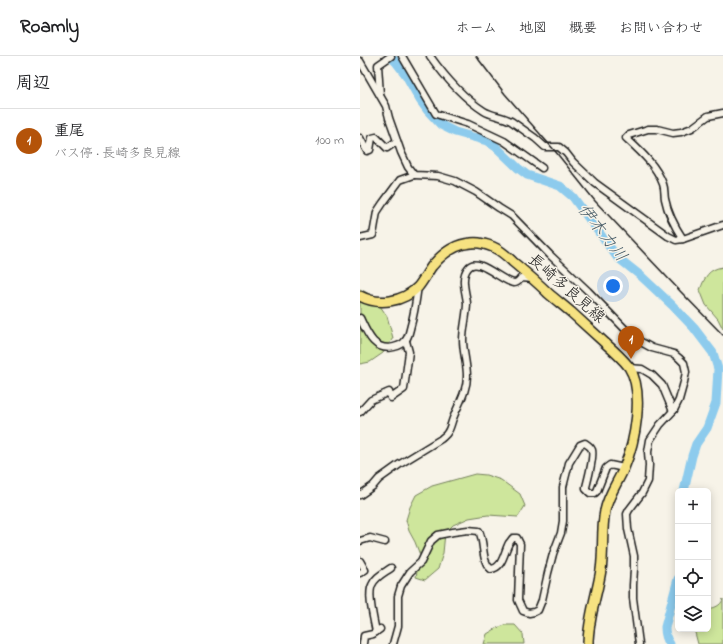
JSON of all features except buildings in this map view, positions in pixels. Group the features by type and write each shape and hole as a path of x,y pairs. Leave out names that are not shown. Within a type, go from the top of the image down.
{"main road":[{"name":"長崎多良見線","path":"360,296 374,301 384,302 395,300 409,294 418,286 433,265 450,249 472,243 486,244 494,247 534,279 612,350 629,368 636,386 636,421 624,468 605,509 601,569 590,620 588,644"}],"street":[{"path":"380,96 378,65 391,56"},
{"path":"402,56 436,114 468,124 504,141 542,168"},
{"path":"430,56 440,70 459,91 484,111 491,115 511,120 545,147 559,147 595,184 668,236 676,240 683,239 723,225"},
{"path":"360,61 386,106 397,141 408,167 414,175"},
{"path":"683,239 672,220 662,182 643,154 626,138 629,135 648,129 657,129 673,133 681,132 692,128 708,116 723,113"},
{"path":"360,138 367,151 370,150 372,138 376,137 387,148 397,141"},
{"path":"360,238 373,236 377,212 400,180 414,175 438,176 455,181 476,192 512,216 626,330 641,342 652,348 674,354 684,364 686,372 679,400 674,410 660,425 650,440 648,452 648,481 642,493 628,510 627,514 628,529 634,556 633,598 639,644"},
{"path":"360,494 373,486 400,464 447,434 464,394 467,376 463,339 467,303 464,291 464,276 468,268 471,265 476,264 483,266 509,282 514,283 518,282 521,278 534,279"},
{"path":"360,412 370,400 389,392 391,398 404,389 408,352 406,341 414,315 418,286"},
{"path":"360,318 372,341 377,345 385,348 399,345 406,341"},
{"path":"629,368 642,369 652,375 662,385 672,409 674,410"},
{"path":"393,644 398,626 398,596 401,586 410,572 420,562 431,541 438,535 468,530 479,531 487,566 492,569 495,569 500,564 509,543 513,538 517,538 520,544 518,600 523,611 534,612 538,610 542,600 553,554 562,533 563,487 569,463 580,445 585,443 589,445 592,450 592,456 586,489 590,494 597,491 606,468 610,465 624,468"},
{"path":"360,541 370,538 385,542"},
{"path":"360,561 365,570 360,573"},
{"path":"363,644 364,636 373,634 378,630 372,610 370,597 371,585 377,577 391,568"}],"green space":[{"path":"723,267 723,329 718,319 706,305 700,290 710,272"},
{"path":"360,289 373,296 387,316 393,338 383,353 370,362 360,364"},
{"path":"475,474 486,475 501,480 520,494 525,506 518,517 488,515 469,518 453,525 445,533 443,553 438,569 425,580 416,577 420,555 409,531 406,520 416,495 432,486"},
{"path":"723,599 723,644 698,644 695,632 711,632 711,608 719,605"},
{"path":"505,625 515,625 523,634 524,644 484,644 487,634"}],"waterway":[{"name":"伊木力川","path":"390,56 406,75 428,111 441,125 455,132 487,141 496,147 527,175 560,186 573,197 617,257 641,276 672,305 694,328 713,353 718,369 716,403 707,428 696,444 685,488"},
{"name":"伊木力川","path":"670,644 666,636 665,627 675,590"}],"railway":[{"path":"476,56 505,94 555,151 595,201 723,335"}],"place":[{"name":"重尾","path":"631,359"}]}
